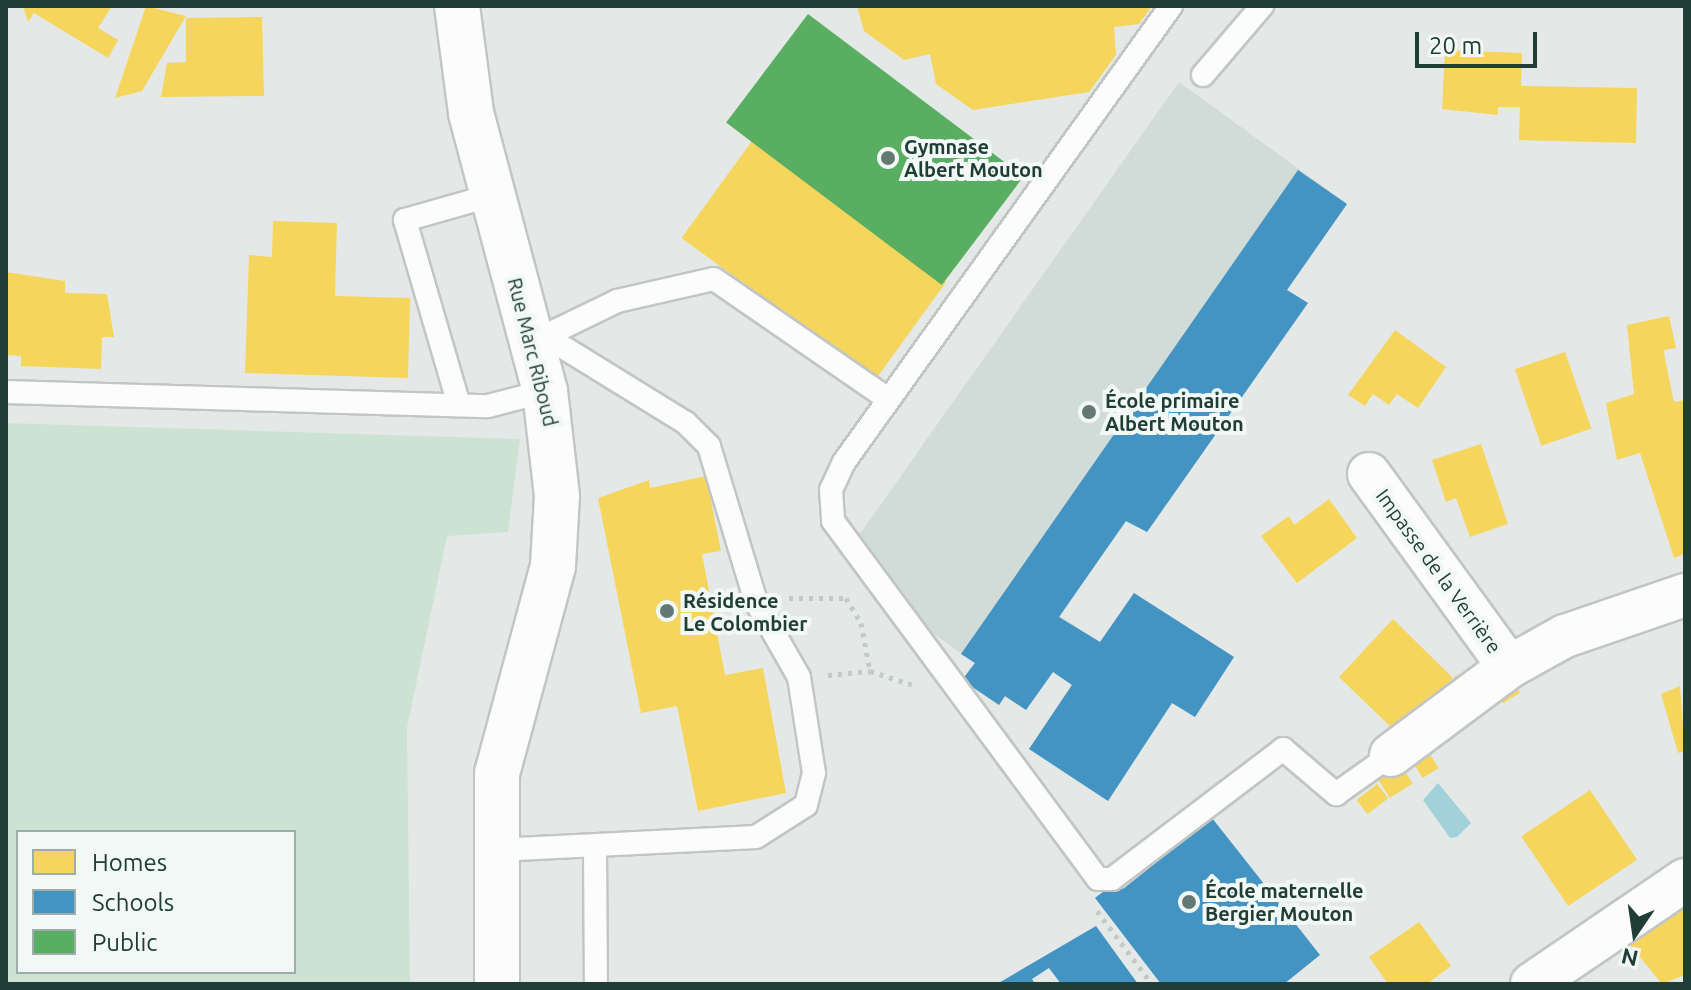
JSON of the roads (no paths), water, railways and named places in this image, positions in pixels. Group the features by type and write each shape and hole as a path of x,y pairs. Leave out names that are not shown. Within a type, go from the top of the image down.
{"street":[{"name":"Rue Marc Riboud","path":"457,6 471,113 538,339 557,496 553,566 500,748 497,984"},
{"name":"Impasse de la Verrière","path":"1369,474 1509,667"},
{"name":"Impasse de la Verrière","path":"1391,755 1509,667 1565,636 1685,595"},
{"path":"1532,984 1685,880"}],"lane":[{"path":"1171,6 844,462 831,490 833,521 1098,879 1112,879 1283,749 1336,794 1391,755"},
{"path":"1203,75 1262,6"},
{"path":"459,405 405,220 493,195"},
{"path":"538,339 617,301 714,279 888,399"},
{"path":"497,850 595,848 756,837 780,827 806,805 814,773 799,677 756,602 709,446 686,423 538,339"},
{"path":"6,392 459,405 545,391"},
{"path":"595,848 596,984"}],"water":[{"path":"1438,783 1471,823 1457,837 1450,838 1423,800"}],"place":[{"name":"Gymnase Albert Mouton","path":"888,158"},
{"name":"École primaire Albert Mouton","path":"1089,412"},
{"name":"Résidence Le Colombier","path":"667,611"},
{"name":"École maternelle Bergier Mouton","path":"1189,902"}]}
